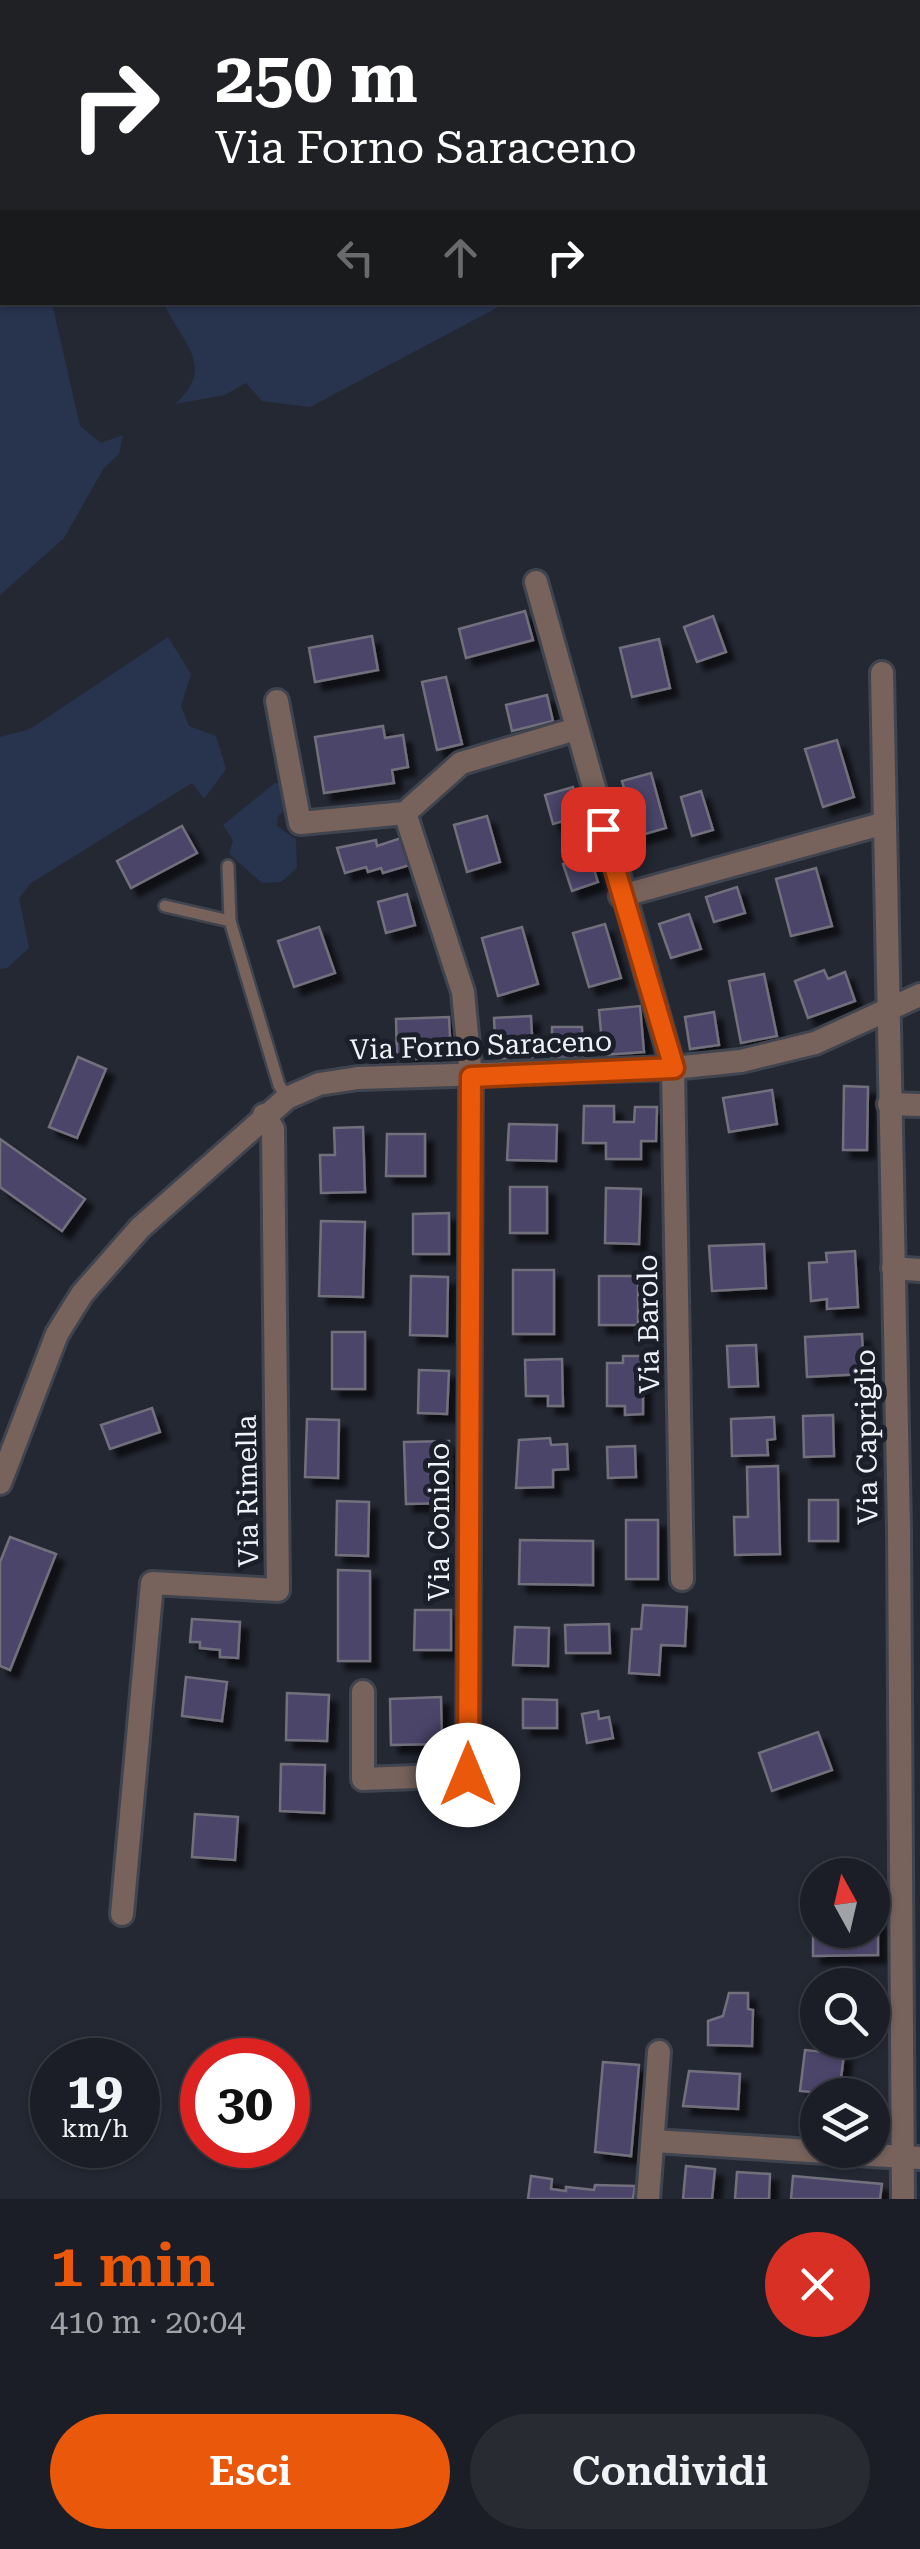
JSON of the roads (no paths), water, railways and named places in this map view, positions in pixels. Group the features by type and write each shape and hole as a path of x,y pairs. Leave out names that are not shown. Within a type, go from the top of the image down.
{"street":[{"name":"Via Barolo","path":"536,582 621,896 674,1068 682,1580"},
{"name":"Via Capriglio","path":"882,673 893,1268 909,1487 911,2158 903,2199"},
{"path":"277,701 300,823 405,812 461,764 576,729"},
{"path":"405,812 463,992 471,1077"},
{"path":"621,896 885,822"},
{"name":"Via Forno Saraceno","path":"0,1484 42,1368 82,1294 140,1228 287,1098 332,1080 674,1068 741,1061 816,1043 920,995"},
{"name":"Via Coniolo","path":"364,1692 363,1779 468,1775 471,1077"},
{"path":"889,1104 920,1105"},
{"name":"Via Rimella","path":"122,1914 152,1583 278,1590 273,1129 264,1116"},
{"path":"893,1268 920,1270"},
{"path":"648,2199 659,2052"},
{"path":"654,2141 911,2158"}],"lane":[{"path":"228,866 230,921 279,1085 287,1098"},
{"path":"165,906 230,921"}]}
